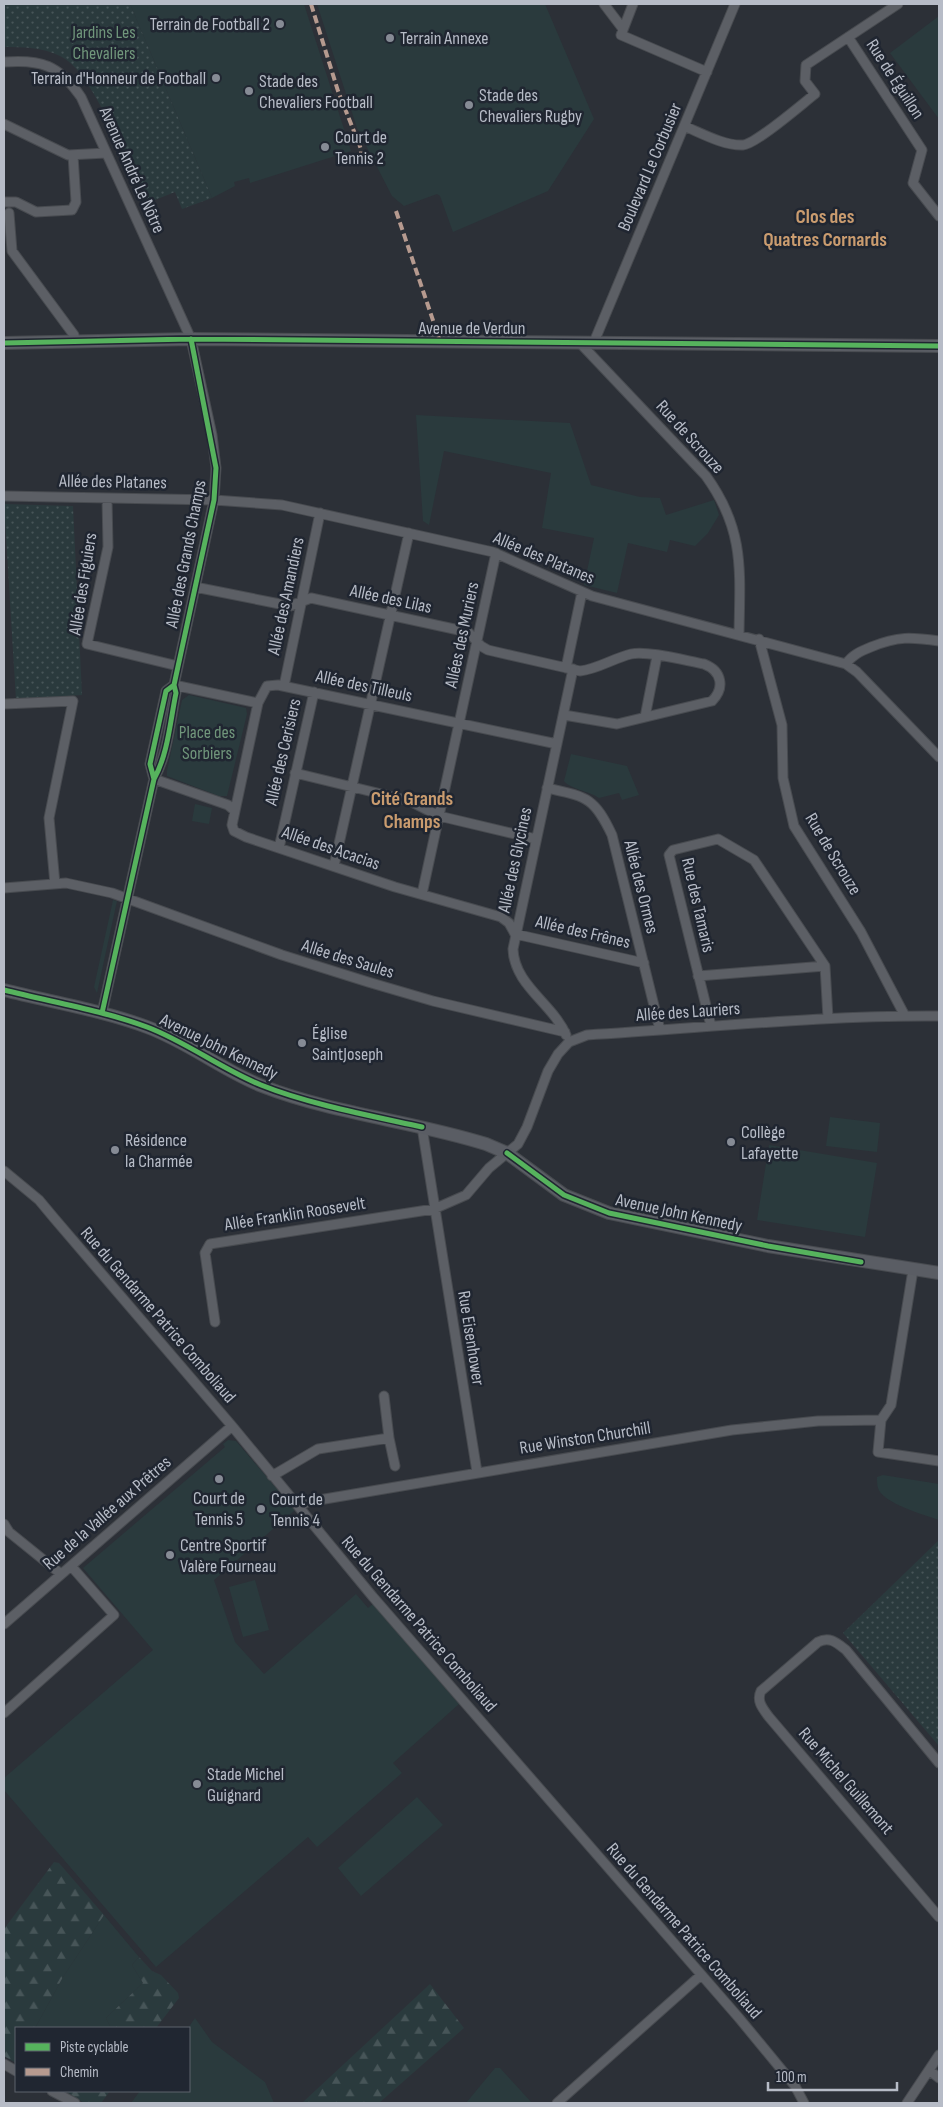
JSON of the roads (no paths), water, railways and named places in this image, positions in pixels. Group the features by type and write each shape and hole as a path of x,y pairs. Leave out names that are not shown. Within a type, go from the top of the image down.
{"main road":[{"name":"Avenue de Verdun","path":"4,343 191,340 939,346"},
{"name":"Avenue John Kennedy","path":"4,990 102,1013 146,1027 172,1037 232,1072 262,1086 302,1098 462,1136 507,1153 564,1195 609,1213 768,1246 935,1274"}],"street":[{"path":"604,4 623,29"},
{"path":"633,4 621,35 707,72"},
{"name":"Boulevard Le Corbusier","path":"594,342 736,4"},
{"path":"684,126 732,144 745,145 756,139 815,94 805,81 806,65 898,4"},
{"name":"Rue de Éguillon","path":"848,37 922,150 913,183 939,216"},
{"name":"Avenue André Le Nôtre","path":"4,62 26,60 48,65 70,80 81,97 191,340"},
{"path":"4,124 68,155 106,153"},
{"path":"4,202 16,202 36,212 72,210 76,202 73,155"},
{"path":"10,213 12,251 74,335 75,342"},
{"name":"Allée des Grands Champs","path":"102,1013 154,780 150,764 153,748 166,691 174,685 214,500 215,460 191,340"},
{"name":"Rue de Scrouze","path":"579,342 706,476 716,490 735,534 740,563 739,634"},
{"name":"Allée des Platanes","path":"4,496 214,500 282,505 496,553 582,592 846,664 939,758"},
{"name":"Allée des Figuiers","path":"107,498 108,547 87,644 178,666"},
{"name":"Allée des Amandiers","path":"284,686 320,513"},
{"path":"334,866 409,533"},
{"name":"Allées des Muriers","path":"422,894 496,553"},
{"name":"Allée des Lilas","path":"196,587 290,606 312,598 468,632 488,650 570,669 590,670 632,653 704,664 714,668 720,677 721,687 718,695 712,701 645,717"},
{"name":"Allée des Glycines","path":"569,1042 561,1023 520,976 513,960 515,934 564,715 582,592"},
{"path":"846,664 856,654 894,638 909,637 939,641"},
{"name":"Rue de Scrouze","path":"759,639 782,725 783,778 794,826 861,932 905,1016"},
{"path":"564,715 616,724 645,717 657,656"},
{"path":"174,685 258,703"},
{"path":"154,780 228,806 235,811 258,703 267,686 284,686"},
{"name":"Allée des Tilleuls","path":"284,686 557,744"},
{"name":"Allée des Cerisiers","path":"279,848 314,692"},
{"path":"4,704 73,701 49,818 55,884"},
{"path":"295,773 410,801 439,816 536,839"},
{"name":"Allée des Ormes","path":"548,788 586,797 601,813 612,835 660,1030"},
{"name":"Allée des Acacias","path":"235,811 232,825 234,831 334,866 422,894 501,916 509,923 515,934"},
{"name":"Rue des Tamaris","path":"711,1026 669,855 673,850 718,839 754,860 825,966"},
{"name":"Allée des Saules","path":"4,888 66,883 127,898 157,911 368,982 441,1004 564,1032"},
{"name":"Allée des Frênes","path":"515,934 644,962"},
{"path":"698,976 825,966 828,1018"},
{"name":"Allée des Lauriers","path":"569,1042 587,1035 711,1026 828,1018 939,1016"},
{"path":"434,1208 466,1195 489,1168 518,1144 527,1127 548,1071 558,1054 569,1042"},
{"name":"Rue Eisenhower","path":"422,1127 477,1472"},
{"name":"Rue du Gendarme Patrice Comboliaud","path":"4,1171 39,1200 232,1426 373,1598 790,2080 804,2103"},
{"name":"Allée Franklin Roosevelt","path":"215,1322 205,1253 210,1244 434,1208"},
{"path":"913,1270 891,1405 881,1420 878,1452 939,1461"},
{"path":"384,1396 395,1466"},
{"name":"Rue Winston Churchill","path":"299,1508 307,1502 732,1430 818,1421 881,1420"},
{"name":"Rue de la Vallée aux Prêtres","path":"4,1624 232,1426"},
{"path":"272,1476 318,1449 390,1438"},
{"path":"4,1524 9,1532 61,1574"},
{"path":"4,1713 114,1615 72,1566"},
{"name":"Rue Michel Guillemont","path":"939,1762 846,1650 832,1640 823,1639 818,1642 761,1691 759,1701 762,1707 939,1917"},
{"path":"557,2103 701,1975"},
{"path":"907,2103 939,2055"},
{"path":"4,2064 15,2070"},
{"path":"929,2070 939,2078"},
{"path":"54,2092 75,2103"}],"place":[{"name":"Terrain de Football 2","path":"280,24"},
{"name":"Terrain Annexe","path":"390,38"},
{"name":"Terrain d'Honneur de Football","path":"216,78"},
{"name":"Stade des Chevaliers Football","path":"249,91"},
{"name":"Stade des Chevaliers Rugby","path":"469,105"},
{"name":"Court de Tennis 2","path":"325,147"},
{"name":"Église SaintJoseph","path":"302,1043"},
{"name":"Collège Lafayette","path":"731,1142"},
{"name":"Résidence la Charmée","path":"115,1150"},
{"name":"Court de Tennis 5","path":"219,1479"},
{"name":"Court de Tennis 4","path":"261,1509"},
{"name":"Centre Sportif Valère Fourneau","path":"170,1555"},
{"name":"Stade Michel Guignard","path":"197,1784"}],"district":[{"name":"Clos des Quatres Cornards","path":"825,228"},
{"name":"Cité Grands Champs","path":"412,810"}],"park label":[{"name":"Jardins Les Chevaliers","path":"104,42"},
{"name":"Place des Sorbiers","path":"207,742"}]}
